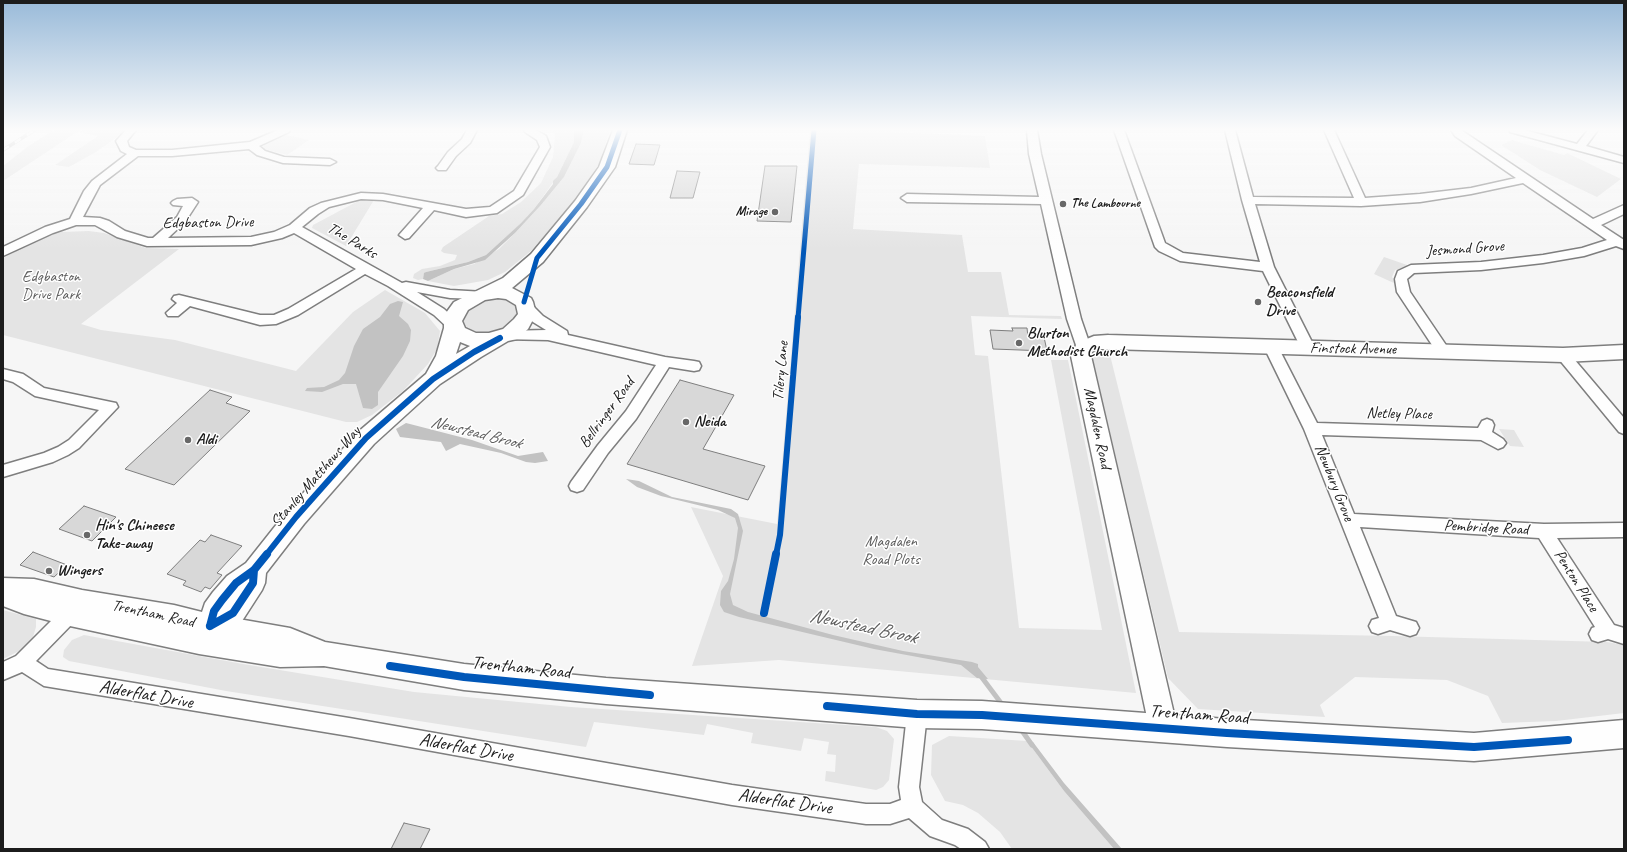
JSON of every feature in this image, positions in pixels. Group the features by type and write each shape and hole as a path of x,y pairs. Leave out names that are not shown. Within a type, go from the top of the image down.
{"main road":[{"path":"537,258 525,304 526,317 522,324 502,337 489,340 473,340 461,336 453,326 454,317 461,306 509,282 537,258 581,204 605,170"},
{"path":"484,294 511,294 525,304"},
{"name":"Stanley Matthews Way","path":"433,379 446,356 453,326"},
{"name":"Stanley Matthews Way","path":"204,634 233,612 253,583 254,570 296,517 366,438 433,379 474,352 502,337"},
{"name":"Finstock Avenue","path":"1084,348 1094,343 1108,342 1563,355 1624,352"},
{"name":"Magdalen Road","path":"1084,348 1081,356 1163,727"},
{"name":"Trentham Road","path":"3,589 34,590 82,601 174,617 204,634"},
{"name":"Trentham Road","path":"3,594 24,603 70,614 204,634 280,655 324,654 416,670 545,686 917,714 982,715 1029,720 1163,727 1226,733 1474,747 1624,734"}],"street":[{"path":"75,221 90,191 96,183 113,170"},
{"name":"Edgbaston Drive","path":"3,252 48,230 75,221 96,221 134,239 147,242 252,241 278,235 294,228 314,211 325,205 361,196 383,197 466,213 481,212 493,210 512,199 523,188 532,170"},
{"name":"Magdalen Road","path":"1039,170 1074,319 1084,348"},
{"path":"1133,170 1159,244 1163,248 1180,257 1268,267"},
{"path":"1240,170 1268,267 1308,348"},
{"path":"1346,170 1360,202"},
{"path":"1511,170 1621,243"},
{"path":"1248,200 1360,202 1420,198 1471,191 1525,179"},
{"path":"907,197 1047,201"},
{"path":"157,241 197,202 177,203"},
{"path":"404,235 431,207"},
{"path":"1593,224 1624,209"},
{"name":"The Parks","path":"294,228 325,244 365,269 393,283 438,312 453,326"},
{"name":"Jesmond Grove","path":"1443,351 1404,292 1401,279 1403,274 1410,269 1481,266 1543,259 1584,252 1621,243"},
{"path":"173,313 184,300 260,320 276,319 289,314 365,269"},
{"name":"The Parks","path":"393,283 441,293 484,294"},
{"name":"Bellringer Road","path":"525,304 538,319 570,338"},
{"name":"Bellringer Road","path":"502,337 548,335 570,338 665,362 694,366"},
{"name":"Newbury Grove","path":"1271,347 1312,429 1349,520 1384,624 1410,628"},
{"path":"1563,355 1624,428"},
{"name":"Bellringer Road","path":"577,486 591,465 631,415 665,362"},
{"path":"3,374 18,378 40,392 111,407 74,444 63,451 48,458 3,471"},
{"name":"Netley Place","path":"1312,429 1485,430 1498,443"},
{"name":"Pembridge Road","path":"1349,520 1544,531 1624,530"},
{"name":"Penton Place","path":"1544,531 1610,634"},
{"path":"3,671 23,662 70,614"},
{"name":"Alderflat Drive","path":"23,662 44,677 64,681 350,727 732,795 866,814 890,814 913,807"},
{"path":"917,714 917,726 909,787 913,807 926,821 937,829 961,836 978,849"}],"green space":[{"path":"3,170 20,170 3,181"},
{"path":"547,170 561,170 534,209 486,255 468,262 426,272 423,279 418,280 413,278 414,274 422,269 440,266 455,260 457,255 444,253 441,251 443,247 489,216 502,214 521,202 541,183"},
{"path":"568,170 595,170 573,203 531,251 505,272 488,280 454,286 428,281 454,269 474,264 499,249 541,205 564,177"},
{"name":"Magdalen Road Plots","path":"807,170 858,170 853,229 962,235 968,272 1001,272 1009,315 1061,316 1062,319 971,316 975,355 988,356 1019,628 1102,630 1051,360 1068,360 1136,693 779,660 692,666 723,576 691,507 777,524"},
{"path":"1540,170 1602,170 1621,179 1597,197"},
{"path":"360,200 374,200 346,246 312,228 313,225"},
{"name":"Edgbaston Drive Park","path":"89,231 104,233 146,248 179,249 81,324 101,330 175,340 296,371 353,312 385,290 425,313 440,331 437,349 428,364 403,391 372,415 357,422 346,422 3,335 3,258 37,240 61,232"},
{"path":"1384,257 1410,266 1395,270 1392,277 1396,284 1374,274"},
{"path":"500,297 514,301 520,311 513,325 487,336 465,331 460,319 462,313 480,300"},
{"path":"1108,347 1179,632 1607,642 1624,645 1624,713 1556,721 1502,723 1488,696 1447,680 1355,677 1320,705 1325,717 1198,709 1168,678 1092,356 1097,351"},
{"path":"1499,429 1514,430 1524,447 1510,446"},
{"path":"3,610 36,619 36,627 33,637 23,649 3,659"},
{"path":"84,635 243,664 414,692 571,707 876,727 887,731 894,739 889,780 883,787 876,790 825,781 826,771 835,772 836,755 827,754 829,742 804,738 801,751 751,743 753,733 707,724 704,735 594,722 586,747 226,691 69,661 63,657 64,650 72,640"},
{"path":"949,736 1027,741 1064,791 1114,849 1012,849 1000,832 978,813 963,805 945,801 931,775 932,745"}],"shaded area":[{"path":"561,170 568,170 564,177 541,205 515,233 485,260 454,269 428,281 423,279 424,273 426,272 468,262 486,255 534,209"},
{"path":"398,301 403,302 399,316 408,324 411,330 410,341 403,356 378,392 378,405 372,409 363,408 356,384 343,384 322,392 305,391 307,388 324,387 339,380 345,373 354,346 363,329 380,317 390,304"},
{"path":"406,423 472,440 518,456 543,452 548,461 535,463 526,462 501,453 460,444 446,451 441,442 400,437 396,429"},
{"path":"626,479 639,481 672,497 731,509 738,514 743,531 730,594 733,605 748,612 833,635 903,651 972,662 978,664 978,667 988,679 977,678 961,665 874,649 739,617 724,612 720,605 721,591 728,581 734,559 738,528 735,518 718,510 661,496 637,487"},
{"path":"1027,741 1033,742 1064,783 1122,849 1114,849 1064,791"}],"building":[{"path":"764,170 797,170 791,222 757,221"},
{"path":"677,171 700,172 693,198 670,198"},
{"name":"Blurton Methodist Church","path":"1012,328 1027,328 1028,337 1044,337 1047,351 993,349 990,330 1013,331"},
{"name":"Neida","path":"680,380 734,395 703,449 765,466 748,500 627,464"},
{"name":"Aldi","path":"210,390 232,397 226,403 250,411 174,485 125,469"},
{"path":"84,506 116,517 92,541 59,529"},
{"path":"211,535 242,546 217,573 222,575 210,589 205,587 201,592 183,585 186,581 167,574 200,540 205,542"},
{"name":"Wingers","path":"33,552 67,565 54,577 20,565"},
{"path":"404,823 430,829 420,849 391,849"}],"waterway":[{"name":"Newstead Brook","path":"980,675 1004,707"},
{"name":"Newstead Brook","path":"1020,728 1032,745"}],"cycle path":[{"path":"524,302 537,258 581,204 605,170"},
{"name":"Tilery Lane","path":"764,613 780,535 811,170"},
{"path":"210,626 214,611 236,583 254,570 296,517 366,438 433,379 474,352 500,338"},
{"path":"210,626 233,613 253,583 254,570"},
{"path":"390,666 464,677 650,695"},
{"path":"827,706 917,714 982,715 1227,733 1474,747 1568,740"}],"place":[{"name":"The Lambourne","path":"1063,204"},
{"name":"Mirage","path":"775,212"},
{"name":"Beaconsfield Drive","path":"1258,302"},
{"name":"Blurton Methodist Church","path":"1019,343"},
{"name":"Neida","path":"686,422"},
{"name":"Aldi","path":"188,440"},
{"name":"Hin's Chineese Take-away","path":"87,535"},
{"name":"Wingers","path":"49,571"}]}
